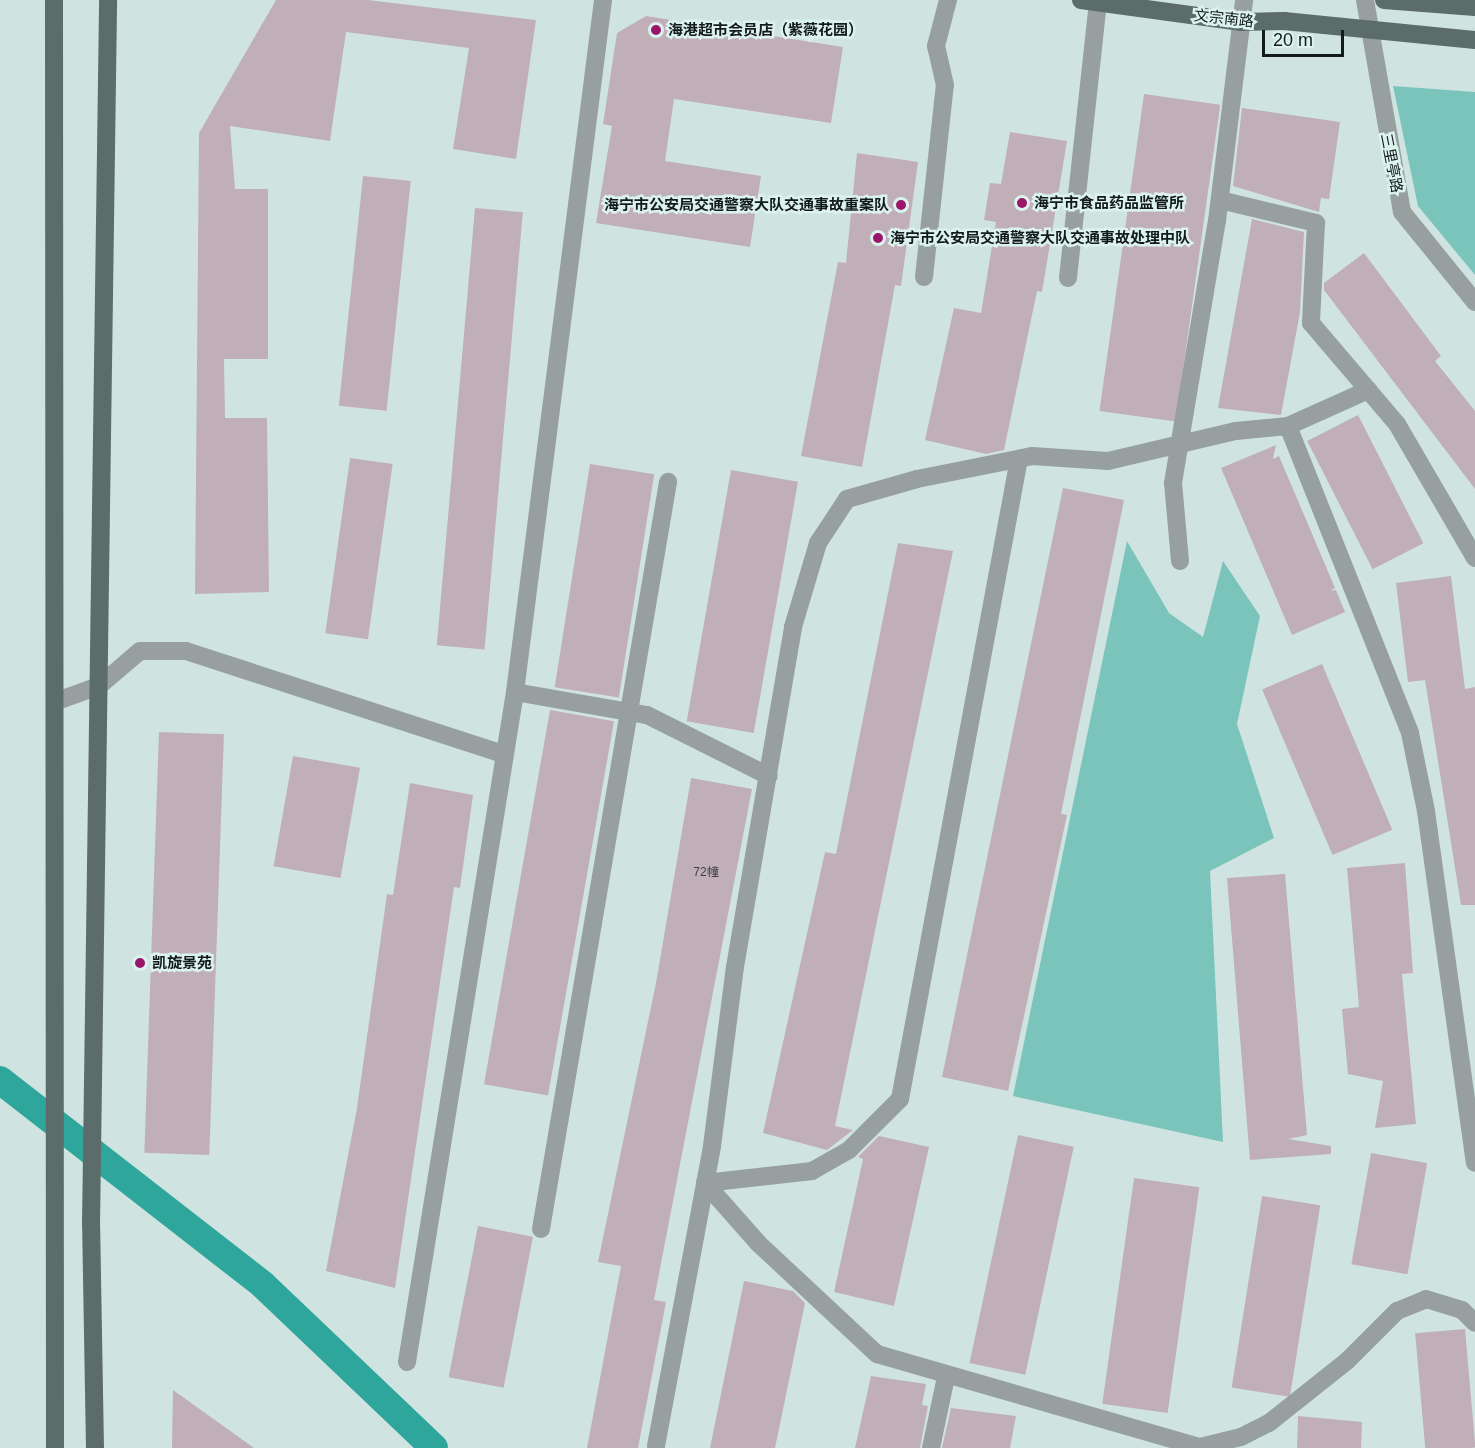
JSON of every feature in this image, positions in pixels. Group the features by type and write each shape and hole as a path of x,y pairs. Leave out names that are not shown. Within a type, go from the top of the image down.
{"main road":[{"path":"54,0 57,701 54,1065 55,1448"},
{"path":"95,1448 91,1225 92,1079 108,0"},
{"path":"1384,0 1475,7"},
{"name":"文宗南路","path":"1090,1 1242,22 1284,21 1475,40"}],"street":[{"path":"407,1362 503,754 515,692 603,0"},
{"path":"924,278 945,85 936,46 948,0"},
{"path":"1180,561 1173,483 1220,200 1244,0"},
{"name":"三里亭路","path":"1365,0 1401,212 1475,302"},
{"path":"1068,278 1090,1"},
{"path":"1220,200 1316,223 1311,323 1397,424 1475,558"},
{"path":"656,1446 705,1184 735,967 793,627 818,543 848,499 1018,459 1108,460 1179,447 1236,431 1288,426 1368,390"},
{"path":"1288,426 1410,733 1426,811 1475,1163"},
{"path":"705,1184 812,1171 849,1150 900,1099 1018,459"},
{"path":"541,1229 668,482"},
{"path":"57,701 99,686 140,651 186,651 503,754"},
{"path":"515,692 630,712 747,761 769,776"},
{"path":"705,1184 759,1244 877,1354 946,1377 1200,1447 1241,1437 1269,1423 1347,1361 1397,1311 1426,1299 1462,1310 1475,1323"},
{"path":"931,1448 946,1377"}],"shaded area":[{"path":"1393,86 1475,92 1475,275 1418,206"},
{"path":"1127,541 1169,613 1203,637 1223,561 1260,616 1237,724 1274,838 1210,871 1223,1142 1013,1096"}],"building":[{"path":"276,0 368,0 536,20 516,159 453,149 469,48 346,32 330,141 230,126 235,189 268,189 268,359 224,359 225,418 267,418 269,592 195,594 199,133"},
{"path":"646,16 843,47 831,123 674,99 665,161 761,176 750,247 596,223 612,126 603,124 617,33"},
{"path":"1144,94 1220,105 1176,422 1099,411"},
{"path":"1242,108 1340,122 1329,199 1321,198 1319,212 1233,186"},
{"path":"1010,132 1067,141 1042,292 1037,291 1004,450 986,454 925,440 954,308 981,313 996,222 984,220 990,183 1001,184"},
{"path":"857,153 918,162 901,286 895,285 862,467 801,456 838,262 846,263"},
{"path":"363,176 411,181 387,411 339,406"},
{"path":"475,208 523,212 485,650 437,645"},
{"path":"1252,219 1304,232 1300,312 1281,415 1218,408"},
{"path":"1364,253 1441,356 1435,361 1475,411 1475,489 1324,290 1324,283"},
{"path":"1358,415 1423,543 1373,569 1307,441"},
{"path":"1276,445 1273,459 1279,456 1335,588 1330,591 1336,590 1345,612 1292,635 1221,468"},
{"path":"350,458 393,464 368,639 325,633"},
{"path":"590,464 654,474 619,697 555,687"},
{"path":"731,470 798,482 754,733 687,721"},
{"path":"1063,488 1124,500 1061,814 1067,815 1008,1091 942,1077"},
{"path":"898,543 953,551 835,1126 853,1130 827,1150 763,1133 825,852 836,854"},
{"path":"1451,576 1465,689 1475,687 1475,905 1461,905 1425,680 1408,682 1396,583"},
{"path":"1322,664 1392,830 1332,855 1262,689"},
{"path":"550,710 614,721 548,1096 484,1084"},
{"path":"159,732 224,734 209,1155 144,1153"},
{"path":"293,756 360,768 341,878 274,866"},
{"path":"691,778 752,789 654,1300 666,1302 638,1448 587,1448 621,1266 598,1262 656,983"},
{"path":"410,783 473,795 460,888 454,887 395,1288 326,1271 357,1108 387,894 393,895"},
{"path":"1405,863 1413,973 1402,974 1416,1124 1375,1128 1383,1081 1348,1074 1342,1009 1359,1007 1347,868"},
{"path":"1285,874 1307,1135 1288,1139 1331,1146 1331,1154 1250,1160 1227,878"},
{"path":"1018,1135 1074,1147 1025,1375 970,1363"},
{"path":"879,1136 929,1147 894,1306 834,1292 863,1159 858,1157"},
{"path":"1371,1153 1427,1163 1408,1274 1351,1264"},
{"path":"1134,1178 1199,1187 1168,1413 1102,1404"},
{"path":"1262,1196 1320,1205 1290,1397 1232,1388"},
{"path":"478,1226 533,1237 504,1388 449,1377"},
{"path":"744,1281 793,1291 805,1303 775,1448 710,1448"},
{"path":"1465,1329 1475,1448 1425,1448 1415,1333"},
{"path":"871,1376 926,1384 922,1405 928,1406 920,1448 855,1448"},
{"path":"173,1390 254,1448 172,1448"},
{"path":"951,1408 1016,1416 1010,1448 942,1448"},
{"path":"1298,1416 1362,1422 1361,1448 1297,1448"}],"waterway":[{"path":"0,1080 263,1285 434,1448"}],"place":[{"name":"海港超市会员店（紫薇花园）","path":"656,30"},
{"name":"海宁市食品药品监管所","path":"1022,203"},
{"name":"海宁市公安局交通警察大队交通事故重案队","path":"901,205"},
{"name":"海宁市公安局交通警察大队交通事故处理中队","path":"878,238"},
{"name":"凯旋景苑","path":"140,963"}]}
